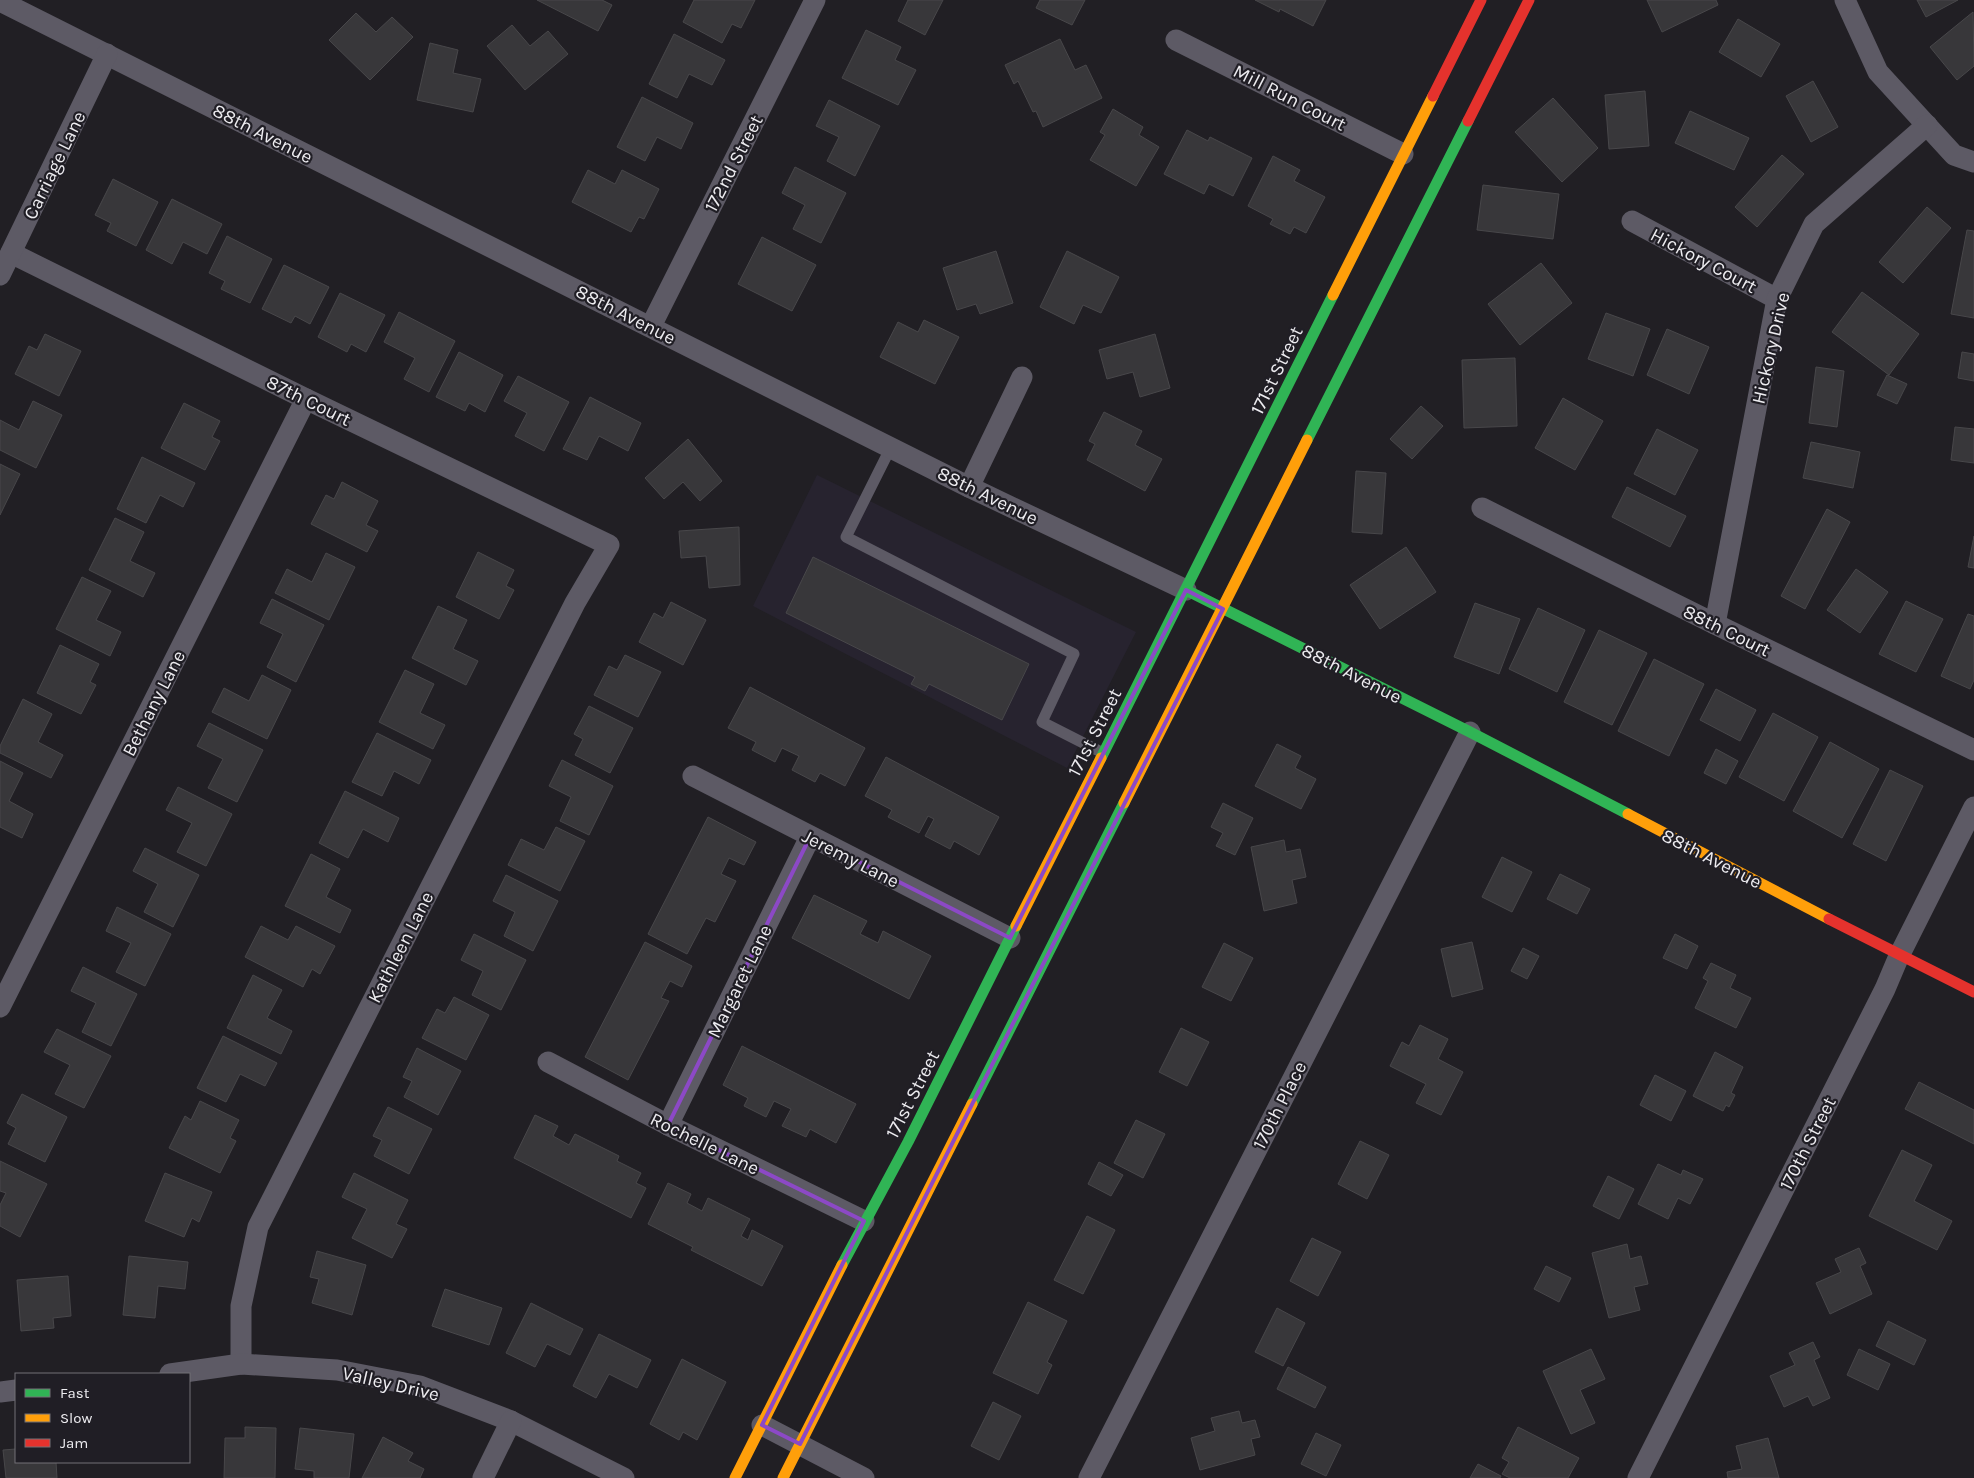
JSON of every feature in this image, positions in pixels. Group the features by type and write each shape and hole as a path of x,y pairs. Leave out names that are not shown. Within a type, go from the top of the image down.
{"street":[{"name":"172nd Street","path":"651,326 815,0"},
{"name":"171st Street","path":"735,1478 864,1221 908,1142 1481,0"},
{"path":"783,1478 1529,0"},
{"path":"1845,0 1878,72 1954,155 1974,162"},
{"name":"88th Avenue","path":"0,1 969,487 1186,590 1470,732 1899,956 1974,992"},
{"name":"Mill Run Court","path":"1176,40 1403,154"},
{"name":"Carriage Lane","path":"0,275 107,54"},
{"name":"Hickory Drive","path":"1715,624 1777,299 1814,224 1927,125"},
{"name":"Hickory Court","path":"1632,221 1777,299"},
{"name":"87th Court","path":"11,253 306,399 609,545"},
{"path":"969,487 1022,377"},
{"name":"Bethany Lane","path":"0,1007 306,399"},
{"name":"88th Court","path":"1482,508 1974,750"},
{"name":"Kathleen Lane","path":"241,1364 241,1306 258,1227 570,612 609,545"},
{"name":"170th Place","path":"1089,1478 1470,732"},
{"name":"Jeremy Lane","path":"693,776 1010,938"},
{"name":"170th Street","path":"1638,1478 1974,807"},
{"name":"Margaret Lane","path":"668,1125 810,836"},
{"name":"Rochelle Lane","path":"548,1062 668,1125 864,1221"},
{"name":"Valley Drive","path":"177,1373 241,1364 337,1370 420,1386 511,1421 624,1478"},
{"path":"0,1392 15,1390"},
{"path":"483,1478 511,1421"},
{"path":"762,1425 864,1478"}],"lane":[{"path":"891,447 846,537 1074,654 1042,722 1103,752"}],"highlighted area":[{"path":"1186,590 1223,609 800,1444 762,1425 864,1221 668,1125 810,837 1010,938"}],"shaded area":[{"path":"817,475 1136,632 1067,768 753,606"}],"building":[{"path":"537,0 602,0 612,5 598,31"},
{"path":"694,0 755,0 741,28 732,24 722,43 683,22"},
{"path":"908,0 943,0 925,35 898,21"},
{"path":"1040,0 1085,0 1072,25 1036,8"},
{"path":"1255,0 1326,0 1313,26 1280,9 1279,12"},
{"path":"1647,0 1716,0 1718,5 1662,32"},
{"path":"1917,0 1958,0 1926,17"},
{"path":"1973,12 1974,66 1957,80 1930,47"},
{"path":"356,13 376,32 392,17 413,37 370,80 329,40"},
{"path":"1738,19 1780,44 1761,77 1719,52"},
{"path":"512,25 530,46 548,31 568,54 525,90 487,46"},
{"path":"866,30 901,47 895,60 916,70 898,105 842,78"},
{"path":"674,34 725,60 712,85 689,74 677,98 649,84"},
{"path":"1060,39 1075,70 1086,65 1102,98 1043,127 1036,111 1033,112 1018,81 1014,84 1005,65"},
{"path":"430,43 458,50 453,73 481,79 473,112 417,100"},
{"path":"1813,81 1838,127 1811,142 1786,96"},
{"path":"1645,91 1649,146 1609,149 1605,95"},
{"path":"642,97 693,123 681,149 657,137 645,161 617,147"},
{"path":"1553,98 1598,148 1562,182 1515,132"},
{"path":"829,100 880,126 855,176 827,161 839,137 816,126"},
{"path":"1113,109 1143,127 1139,135 1159,147 1136,186 1090,160 1105,135 1100,132"},
{"path":"1690,111 1749,138 1734,170 1675,143"},
{"path":"1187,130 1208,141 1210,137 1252,158 1233,196 1209,184 1204,194 1164,174"},
{"path":"1782,155 1804,174 1757,227 1735,207"},
{"path":"1273,156 1300,170 1294,181 1325,197 1306,233 1294,227 1290,234 1270,224 1273,219 1248,206"},
{"path":"795,167 846,193 821,243 793,229 805,205 782,193"},
{"path":"588,170 615,184 622,170 659,189 644,219 639,217 631,232 572,202"},
{"path":"113,179 158,202 136,246 107,231 111,223 95,215"},
{"path":"1483,185 1559,194 1553,239 1477,230"},
{"path":"172,199 222,224 207,254 183,242 172,264 146,250"},
{"path":"1927,207 1951,228 1903,283 1879,262"},
{"path":"1967,230 1974,231 1974,318 1951,314"},
{"path":"227,236 272,259 250,303 221,289 225,281 209,273"},
{"path":"762,237 816,265 792,311 738,284"},
{"path":"996,251 1013,303 980,314 976,304 957,310 943,268"},
{"path":"1067,251 1119,277 1101,313 1083,305 1074,324 1040,307"},
{"path":"1541,263 1572,303 1520,345 1488,304"},
{"path":"284,265 329,287 310,324 295,316 291,323 262,309"},
{"path":"1862,292 1919,334 1889,375 1832,332"},
{"path":"340,293 385,315 366,352 351,344 347,352 318,337"},
{"path":"399,312 455,341 429,392 404,379 415,358 384,342"},
{"path":"1606,313 1650,329 1633,376 1588,359"},
{"path":"924,320 959,337 935,384 880,357 898,322 918,332"},
{"path":"1667,329 1709,347 1689,394 1647,375"},
{"path":"45,334 81,351 59,396 15,374 29,346 37,350"},
{"path":"1155,334 1170,388 1140,397 1133,372 1107,379 1099,350"},
{"path":"459,352 503,375 485,412 469,403 465,411 436,397"},
{"path":"1962,352 1974,354 1974,381 1958,378"},
{"path":"1515,358 1517,426 1464,428 1462,360"},
{"path":"1816,367 1844,371 1837,427 1809,423"},
{"path":"1887,375 1907,384 1897,404 1877,395"},
{"path":"518,376 569,402 544,451 515,436 527,413 504,401"},
{"path":"590,397 641,423 628,451 599,436 587,460 563,449"},
{"path":"1563,398 1603,421 1575,470 1535,448"},
{"path":"33,401 62,415 36,468 0,450 0,420 19,430"},
{"path":"184,403 220,421 212,437 220,441 205,470 161,448"},
{"path":"1421,406 1443,426 1412,459 1390,439"},
{"path":"1104,412 1142,431 1135,445 1162,459 1145,491 1087,460 1095,444 1089,441"},
{"path":"1955,427 1974,429 1974,463 1951,460"},
{"path":"1657,429 1698,450 1675,495 1634,474"},
{"path":"688,439 722,481 700,501 683,482 664,499 645,478"},
{"path":"1811,442 1860,452 1853,488 1803,478"},
{"path":"142,457 195,483 183,507 160,495 146,523 117,509"},
{"path":"0,464 20,474 0,515"},
{"path":"1356,471 1386,473 1382,534 1352,532"},
{"path":"342,482 378,501 366,525 378,531 367,552 311,524 326,495 334,499"},
{"path":"1627,487 1686,516 1670,547 1612,517"},
{"path":"1827,509 1850,522 1805,609 1781,596"},
{"path":"115,518 144,532 130,561 155,573 143,597 89,570"},
{"path":"739,527 740,585 709,588 706,556 681,558 679,531"},
{"path":"1974,536 1974,568 1968,567"},
{"path":"1406,547 1436,592 1380,629 1350,585"},
{"path":"478,552 514,570 506,586 514,590 499,619 456,597"},
{"path":"326,553 355,567 329,620 275,593 287,569 312,582"},
{"path":"813,557 1029,664 1002,720 929,684 925,691 911,684 915,677 786,613"},
{"path":"1856,569 1888,592 1860,633 1827,610"},
{"path":"82,577 111,591 96,620 121,632 110,656 56,629"},
{"path":"272,599 324,625 296,682 267,667 283,634 260,623"},
{"path":"1906,601 1943,619 1916,672 1879,654"},
{"path":"671,602 706,620 683,665 639,642 654,613 663,618"},
{"path":"1475,603 1520,619 1499,674 1454,657"},
{"path":"438,606 467,620 453,649 478,661 466,685 412,658"},
{"path":"1538,608 1585,630 1557,692 1509,669"},
{"path":"1968,614 1974,616 1974,680 1970,689 1941,676"},
{"path":"1599,630 1647,653 1612,725 1564,702"},
{"path":"60,645 99,664 90,682 96,685 81,714 37,693"},
{"path":"625,655 661,672 638,717 594,695 609,666 617,670"},
{"path":"1654,659 1704,684 1669,756 1618,731"},
{"path":"405,670 434,684 420,713 445,725 433,749 379,722"},
{"path":"262,675 291,690 267,739 212,712 224,688 249,701"},
{"path":"750,687 865,748 845,786 820,773 815,782 792,770 799,756 782,748 775,762 752,750 756,742 728,728"},
{"path":"1716,689 1756,710 1740,741 1700,720"},
{"path":"23,699 52,714 38,742 63,755 51,778 0,753 0,746"},
{"path":"589,706 633,728 610,773 575,755 583,739 574,734"},
{"path":"1773,713 1818,737 1784,801 1739,777"},
{"path":"209,723 263,750 237,802 208,788 223,759 197,746"},
{"path":"377,733 431,760 419,784 394,771 382,796 352,782"},
{"path":"1830,742 1879,769 1842,838 1793,811"},
{"path":"1277,744 1301,756 1295,768 1316,779 1301,809 1255,786"},
{"path":"1716,749 1738,761 1726,784 1704,773"},
{"path":"886,757 999,817 979,855 954,841 950,849 925,836 934,819 928,816 919,833 888,817 892,810 865,796"},
{"path":"562,760 613,786 589,835 560,821 571,797 549,786"},
{"path":"0,761 23,773 9,801 33,814 22,838 0,827"},
{"path":"1890,770 1923,786 1886,861 1853,844"},
{"path":"178,787 232,814 206,866 177,852 192,823 166,810"},
{"path":"345,791 399,818 388,842 363,829 348,858 319,843"},
{"path":"1223,803 1253,818 1235,855 1216,846 1223,833 1211,827"},
{"path":"708,817 756,842 744,865 729,858 721,874 736,881 715,922 706,918 687,954 648,934"},
{"path":"556,827 585,841 560,891 508,865 521,839 544,850"},
{"path":"1284,840 1286,852 1300,849 1306,877 1292,880 1297,903 1264,911 1251,847"},
{"path":"145,848 199,875 173,927 144,912 158,884 133,871"},
{"path":"311,854 340,869 326,897 351,910 340,933 285,906"},
{"path":"1502,857 1532,872 1512,912 1482,897"},
{"path":"1560,874 1590,889 1577,914 1547,899"},
{"path":"506,875 558,901 533,951 504,936 515,912 493,901"},
{"path":"814,895 867,921 860,934 878,943 883,931 931,956 909,999 792,938"},
{"path":"117,907 171,934 145,986 116,972 131,943 106,931"},
{"path":"261,926 288,940 296,926 335,946 320,974 312,969 303,987 245,957"},
{"path":"474,934 526,960 501,1010 472,995 483,971 461,960"},
{"path":"1675,934 1698,946 1687,969 1663,958"},
{"path":"645,942 692,966 682,987 670,981 661,998 669,1001 628,1080 585,1057"},
{"path":"1472,942 1483,989 1452,997 1441,949"},
{"path":"1224,943 1253,958 1231,1001 1202,987"},
{"path":"1523,948 1539,956 1527,979 1511,971"},
{"path":"1711,963 1736,975 1730,988 1751,998 1736,1028 1695,1008 1708,981 1703,978"},
{"path":"83,967 137,994 111,1046 82,1032 96,1003 71,991"},
{"path":"253,975 282,990 267,1018 292,1031 281,1054 227,1028"},
{"path":"454,997 489,1015 466,1060 422,1038 437,1009 445,1013"},
{"path":"1420,1025 1448,1039 1438,1059 1463,1072 1441,1115 1416,1103 1426,1084 1390,1066 1402,1042 1409,1046"},
{"path":"1181,1028 1209,1042 1187,1086 1159,1072"},
{"path":"57,1029 111,1056 84,1108 55,1094 70,1065 44,1052"},
{"path":"223,1036 277,1063 265,1086 240,1074 226,1102 197,1088"},
{"path":"742,1046 856,1104 836,1143 810,1129 806,1137 782,1126 791,1109 774,1101 766,1117 744,1106 748,1098 723,1085"},
{"path":"417,1048 461,1071 438,1115 404,1097 412,1081 403,1077"},
{"path":"1715,1052 1743,1067 1731,1093 1735,1095 1729,1107 1726,1105 1723,1111 1693,1096"},
{"path":"1655,1075 1686,1091 1671,1121 1640,1105"},
{"path":"1919,1082 1974,1110 1974,1144 1905,1109"},
{"path":"22,1094 67,1117 45,1162 8,1144 16,1128 7,1123"},
{"path":"200,1101 239,1120 230,1138 236,1141 220,1173 169,1148 185,1116 191,1120"},
{"path":"388,1107 432,1129 409,1174 374,1156 382,1140 373,1136"},
{"path":"535,1115 558,1126 553,1136 569,1145 575,1134 619,1156 617,1161 641,1173 636,1183 646,1188 631,1218 514,1158"},
{"path":"1136,1120 1165,1134 1143,1178 1114,1163"},
{"path":"1360,1141 1389,1155 1367,1199 1338,1184"},
{"path":"1902,1150 1932,1165 1914,1201 1952,1221 1937,1250 1869,1216"},
{"path":"0,1161 47,1184 20,1237 0,1226 0,1205 6,1193 0,1191"},
{"path":"1099,1162 1123,1175 1111,1196 1088,1184"},
{"path":"1658,1164 1681,1175 1683,1170 1703,1179 1690,1204 1678,1198 1668,1219 1638,1204"},
{"path":"165,1173 212,1192 199,1222 192,1218 184,1237 145,1221"},
{"path":"354,1173 408,1200 396,1224 407,1229 392,1258 352,1238 367,1209 342,1197"},
{"path":"1608,1176 1634,1189 1619,1219 1593,1206"},
{"path":"668,1183 691,1194 687,1203 702,1211 708,1198 750,1219 741,1236 748,1240 752,1230 783,1246 762,1286 691,1250 693,1247 648,1224"},
{"path":"1087,1216 1115,1230 1083,1294 1054,1280"},
{"path":"1312,1238 1341,1252 1318,1296 1290,1281"},
{"path":"1627,1244 1630,1259 1641,1256 1648,1284 1634,1287 1640,1310 1609,1318 1592,1253"},
{"path":"1859,1248 1866,1263 1860,1266 1872,1294 1830,1314 1816,1283 1841,1272 1835,1259"},
{"path":"317,1251 366,1265 352,1315 312,1303 319,1279 310,1277"},
{"path":"129,1256 188,1262 185,1289 158,1286 155,1318 123,1315"},
{"path":"1546,1266 1571,1278 1559,1302 1534,1289"},
{"path":"68,1276 71,1316 53,1318 54,1328 21,1331 17,1280"},
{"path":"445,1289 502,1308 489,1345 432,1326"},
{"path":"1028,1302 1067,1321 1047,1362 1052,1365 1038,1394 993,1373"},
{"path":"531,1303 583,1329 570,1355 547,1344 535,1367 506,1353"},
{"path":"1277,1308 1305,1323 1283,1366 1255,1352"},
{"path":"1888,1321 1926,1340 1914,1365 1876,1346"},
{"path":"599,1334 651,1360 637,1388 609,1374 596,1398 573,1386"},
{"path":"1813,1342 1820,1357 1814,1360 1830,1398 1813,1406 1808,1396 1784,1407 1770,1376 1795,1365 1789,1353"},
{"path":"1591,1349 1605,1379 1580,1390 1595,1423 1571,1434 1543,1371"},
{"path":"1859,1349 1890,1364 1878,1390 1847,1375"},
{"path":"682,1359 726,1382 697,1440 683,1432 679,1440 650,1424"},
{"path":"1288,1367 1326,1387 1315,1408 1277,1389"},
{"path":"993,1402 1021,1416 999,1460 971,1446"},
{"path":"1239,1411 1242,1423 1255,1420 1260,1437 1251,1439 1255,1455 1200,1470 1191,1438 1215,1431 1211,1418"},
{"path":"245,1427 276,1428 275,1478 224,1478 225,1438 245,1438"},
{"path":"1518,1427 1579,1458 1568,1478 1510,1478 1502,1474 1509,1462 1502,1458"},
{"path":"300,1428 354,1434 349,1478 314,1478 314,1471 295,1469"},
{"path":"1316,1433 1341,1445 1326,1476 1301,1464"},
{"path":"383,1437 413,1453 408,1461 424,1469 420,1478 362,1478"},
{"path":"1768,1438 1779,1478 1728,1478 1727,1472 1742,1469 1736,1446"},
{"path":"15,1449 15,1463 56,1463 57,1478 6,1478 3,1450"},
{"path":"1478,1464 1501,1476 1500,1478 1470,1478"}],"traffic: fast":[{"path":"1307,440 1468,121"},
{"path":"1101,758 1333,295"},
{"path":"1186,590 1470,732 1628,814"},
{"path":"972,1104 1124,803"},
{"path":"842,1265 908,1142 1016,926"}],"traffic: slow":[{"path":"1333,295 1433,96"},
{"path":"1124,803 1307,440"},
{"path":"1016,926 1101,758"},
{"path":"1628,814 1829,919"},
{"path":"783,1478 972,1104"},
{"path":"735,1478 842,1265"}],"traffic: jam":[{"path":"1433,96 1481,0"},
{"path":"1468,121 1529,0"},
{"path":"1829,919 1974,992"}]}
